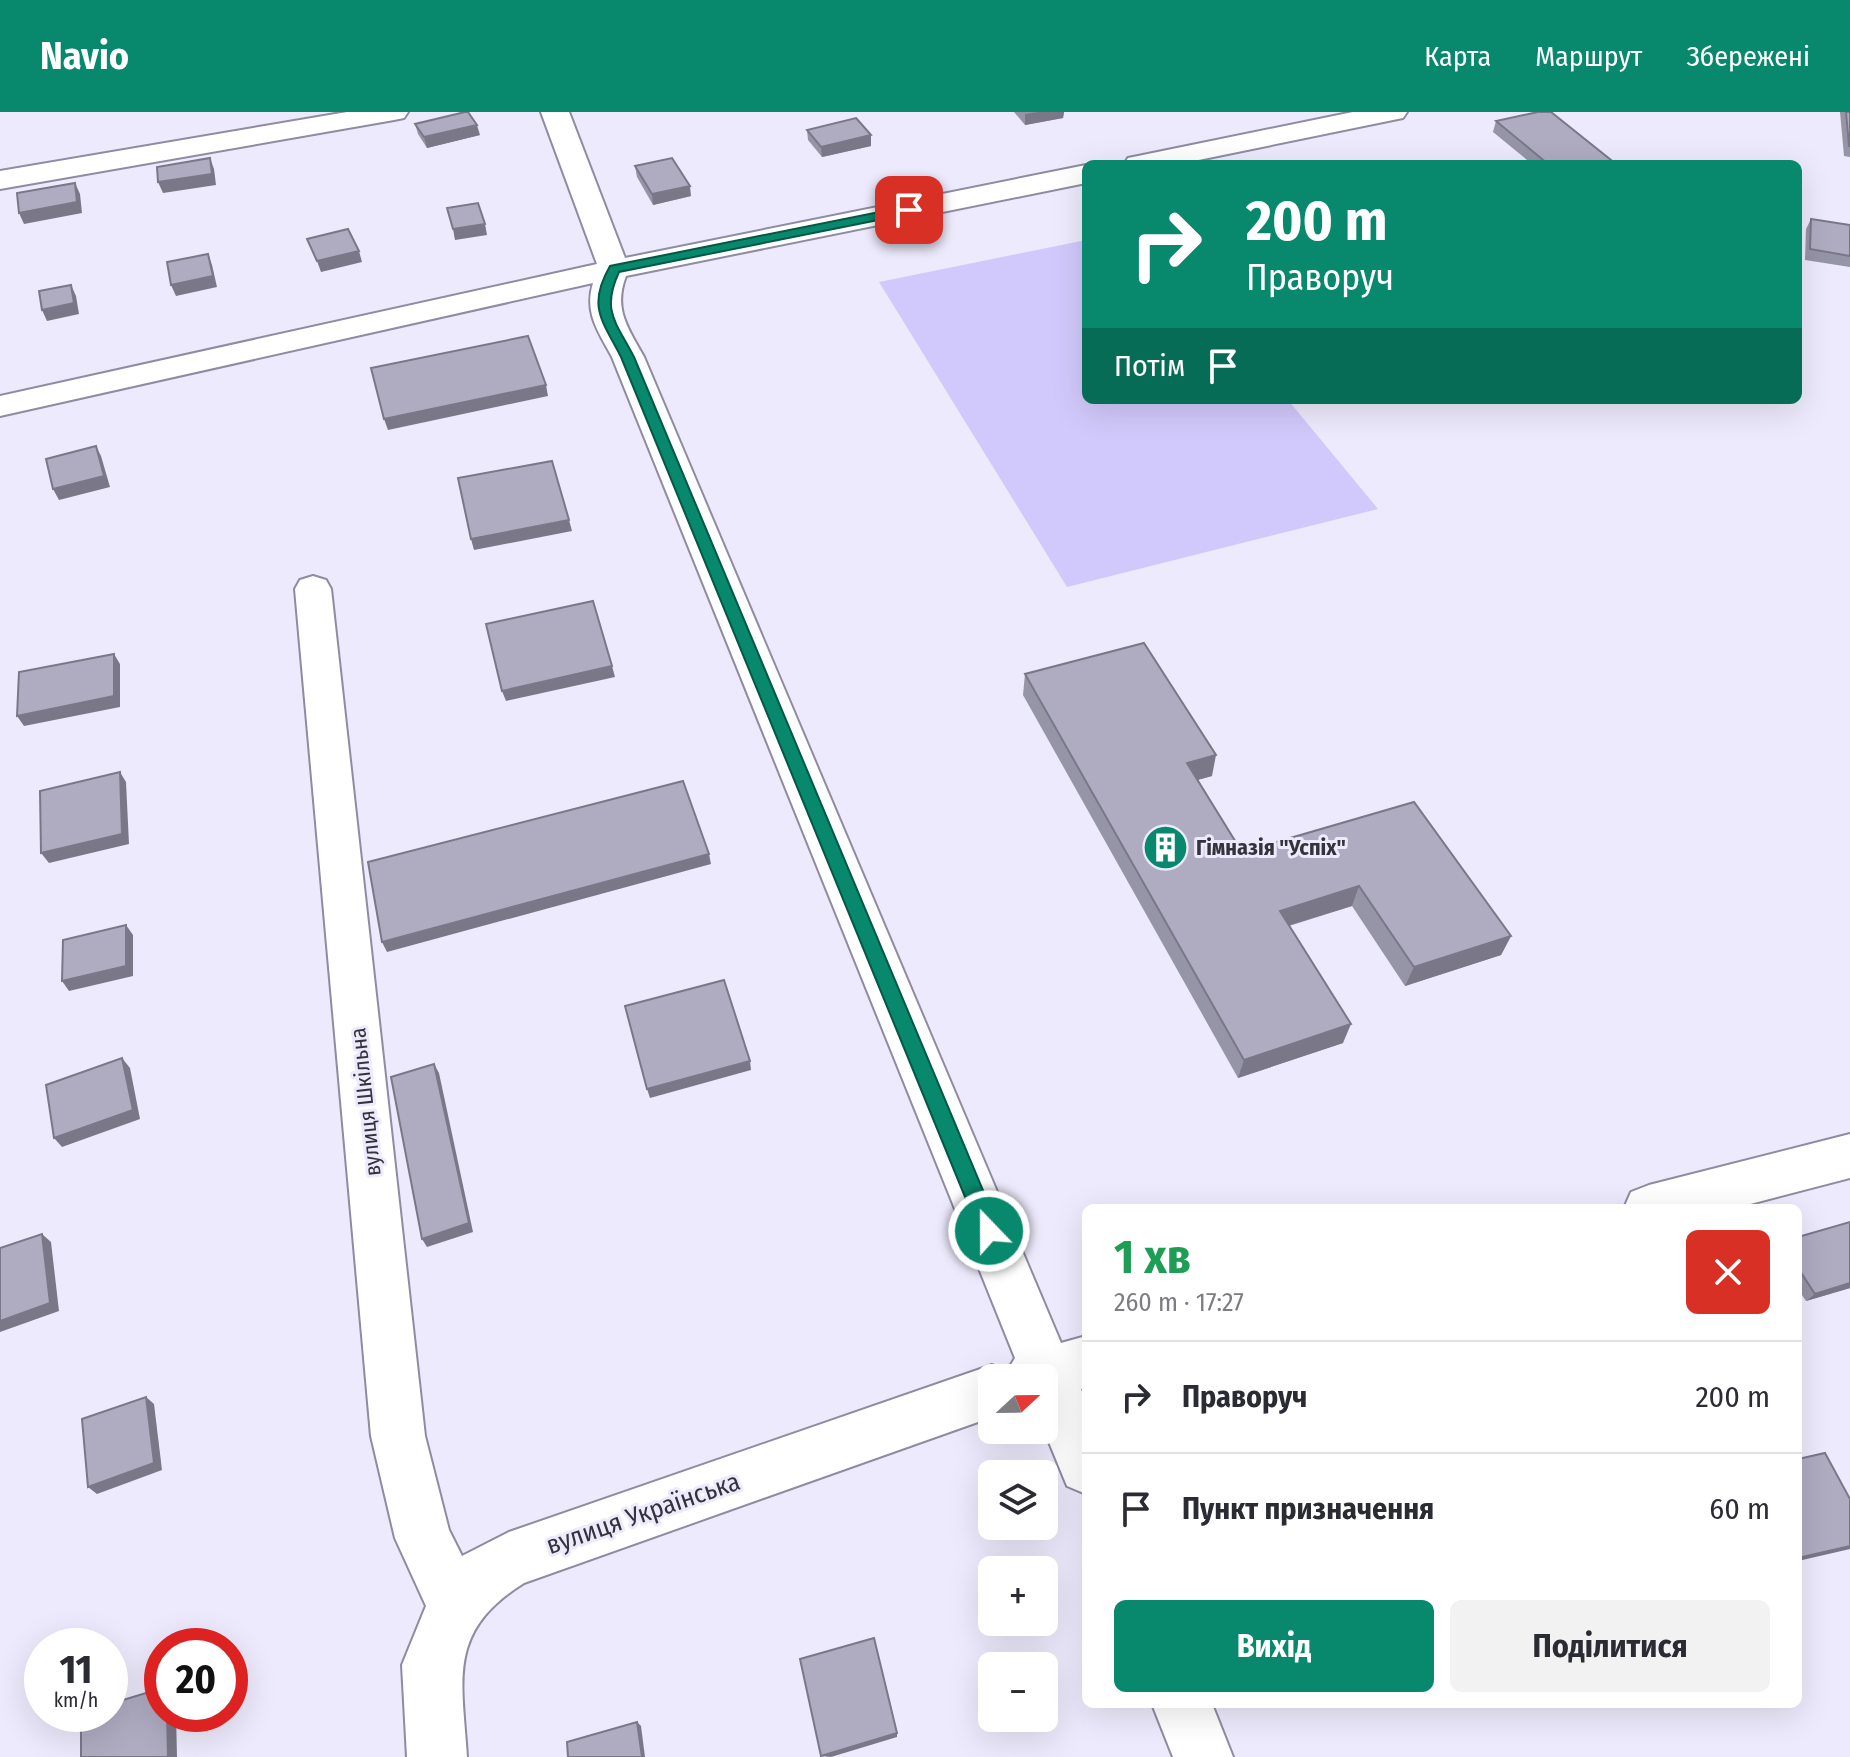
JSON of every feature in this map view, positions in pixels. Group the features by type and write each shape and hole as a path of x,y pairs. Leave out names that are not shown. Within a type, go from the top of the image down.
{"street":[{"path":"0,180 394,112"},
{"path":"555,112 614,269 603,293 604,313 628,357 1052,1364"},
{"path":"1158,160 1393,112"},
{"path":"0,406 614,269 1082,175"},
{"name":"вулиця Шкільна","path":"313,589 398,1436 423,1538 456,1604"},
{"path":"1664,1204 1850,1156"},
{"path":"1058,1380 1082,1455"},
{"name":"вулиця Українська","path":"437,1757 432,1665 456,1604 481,1577 509,1560 978,1396"},
{"path":"1184,1708 1203,1757"}],"shaded area":[{"path":"1082,241 1082,404 1291,404 1378,509 1067,587 879,282"}],"building":[{"path":"465,112 477,125 424,137 415,124"},
{"path":"1551,112 1611,160 1543,160 1496,121"},
{"path":"1846,112 1850,112 1850,146 1849,146"},
{"path":"856,118 871,135 821,147 807,130"},
{"path":"210,158 212,174 158,182 157,167"},
{"path":"672,158 690,186 652,194 635,166"},
{"path":"75,183 77,202 19,213 17,193"},
{"path":"478,203 485,224 453,229 447,208"},
{"path":"1811,219 1850,225 1850,256 1810,249"},
{"path":"348,229 359,251 317,261 307,239"},
{"path":"208,254 213,276 171,285 167,262"},
{"path":"71,285 74,303 42,310 39,291"},
{"path":"528,336 546,385 384,419 371,368"},
{"path":"96,446 104,476 53,489 46,459"},
{"path":"552,461 569,520 471,539 458,478"},
{"path":"593,601 612,666 502,691 486,624"},
{"name":"Гімназія \"Успіх\"","path":"1144,643 1216,755 1187,763 1242,852 1414,802 1511,936 1414,967 1359,886 1280,911 1351,1024 1244,1060 1025,674"},
{"path":"114,654 114,696 17,716 19,672"},
{"path":"120,772 122,834 41,853 40,791"},
{"path":"683,781 709,854 382,942 368,862"},
{"path":"126,925 126,966 62,981 63,940"},
{"path":"724,980 750,1061 647,1089 625,1006"},
{"path":"122,1058 133,1110 54,1138 46,1085"},
{"path":"434,1064 469,1223 422,1239 391,1077"},
{"path":"1850,1222 1850,1283 1815,1294 1802,1274 1802,1236"},
{"path":"42,1234 50,1303 0,1321 0,1248"},
{"path":"146,1397 154,1463 88,1487 82,1419"},
{"path":"1825,1453 1850,1499 1850,1546 1802,1557 1802,1458"},
{"path":"874,1638 897,1733 821,1756 800,1659"},
{"path":"144,1694 144,1732 167,1732 168,1757 81,1757 81,1732 128,1732 128,1698"},
{"path":"637,1722 642,1757 568,1757 567,1742"}],"place":[{"name":"Гімназія \"Успіх\"","path":"1165,847"}],"route":[{"path":"909,210 614,269 603,293 604,313 628,357 989,1231"}]}
